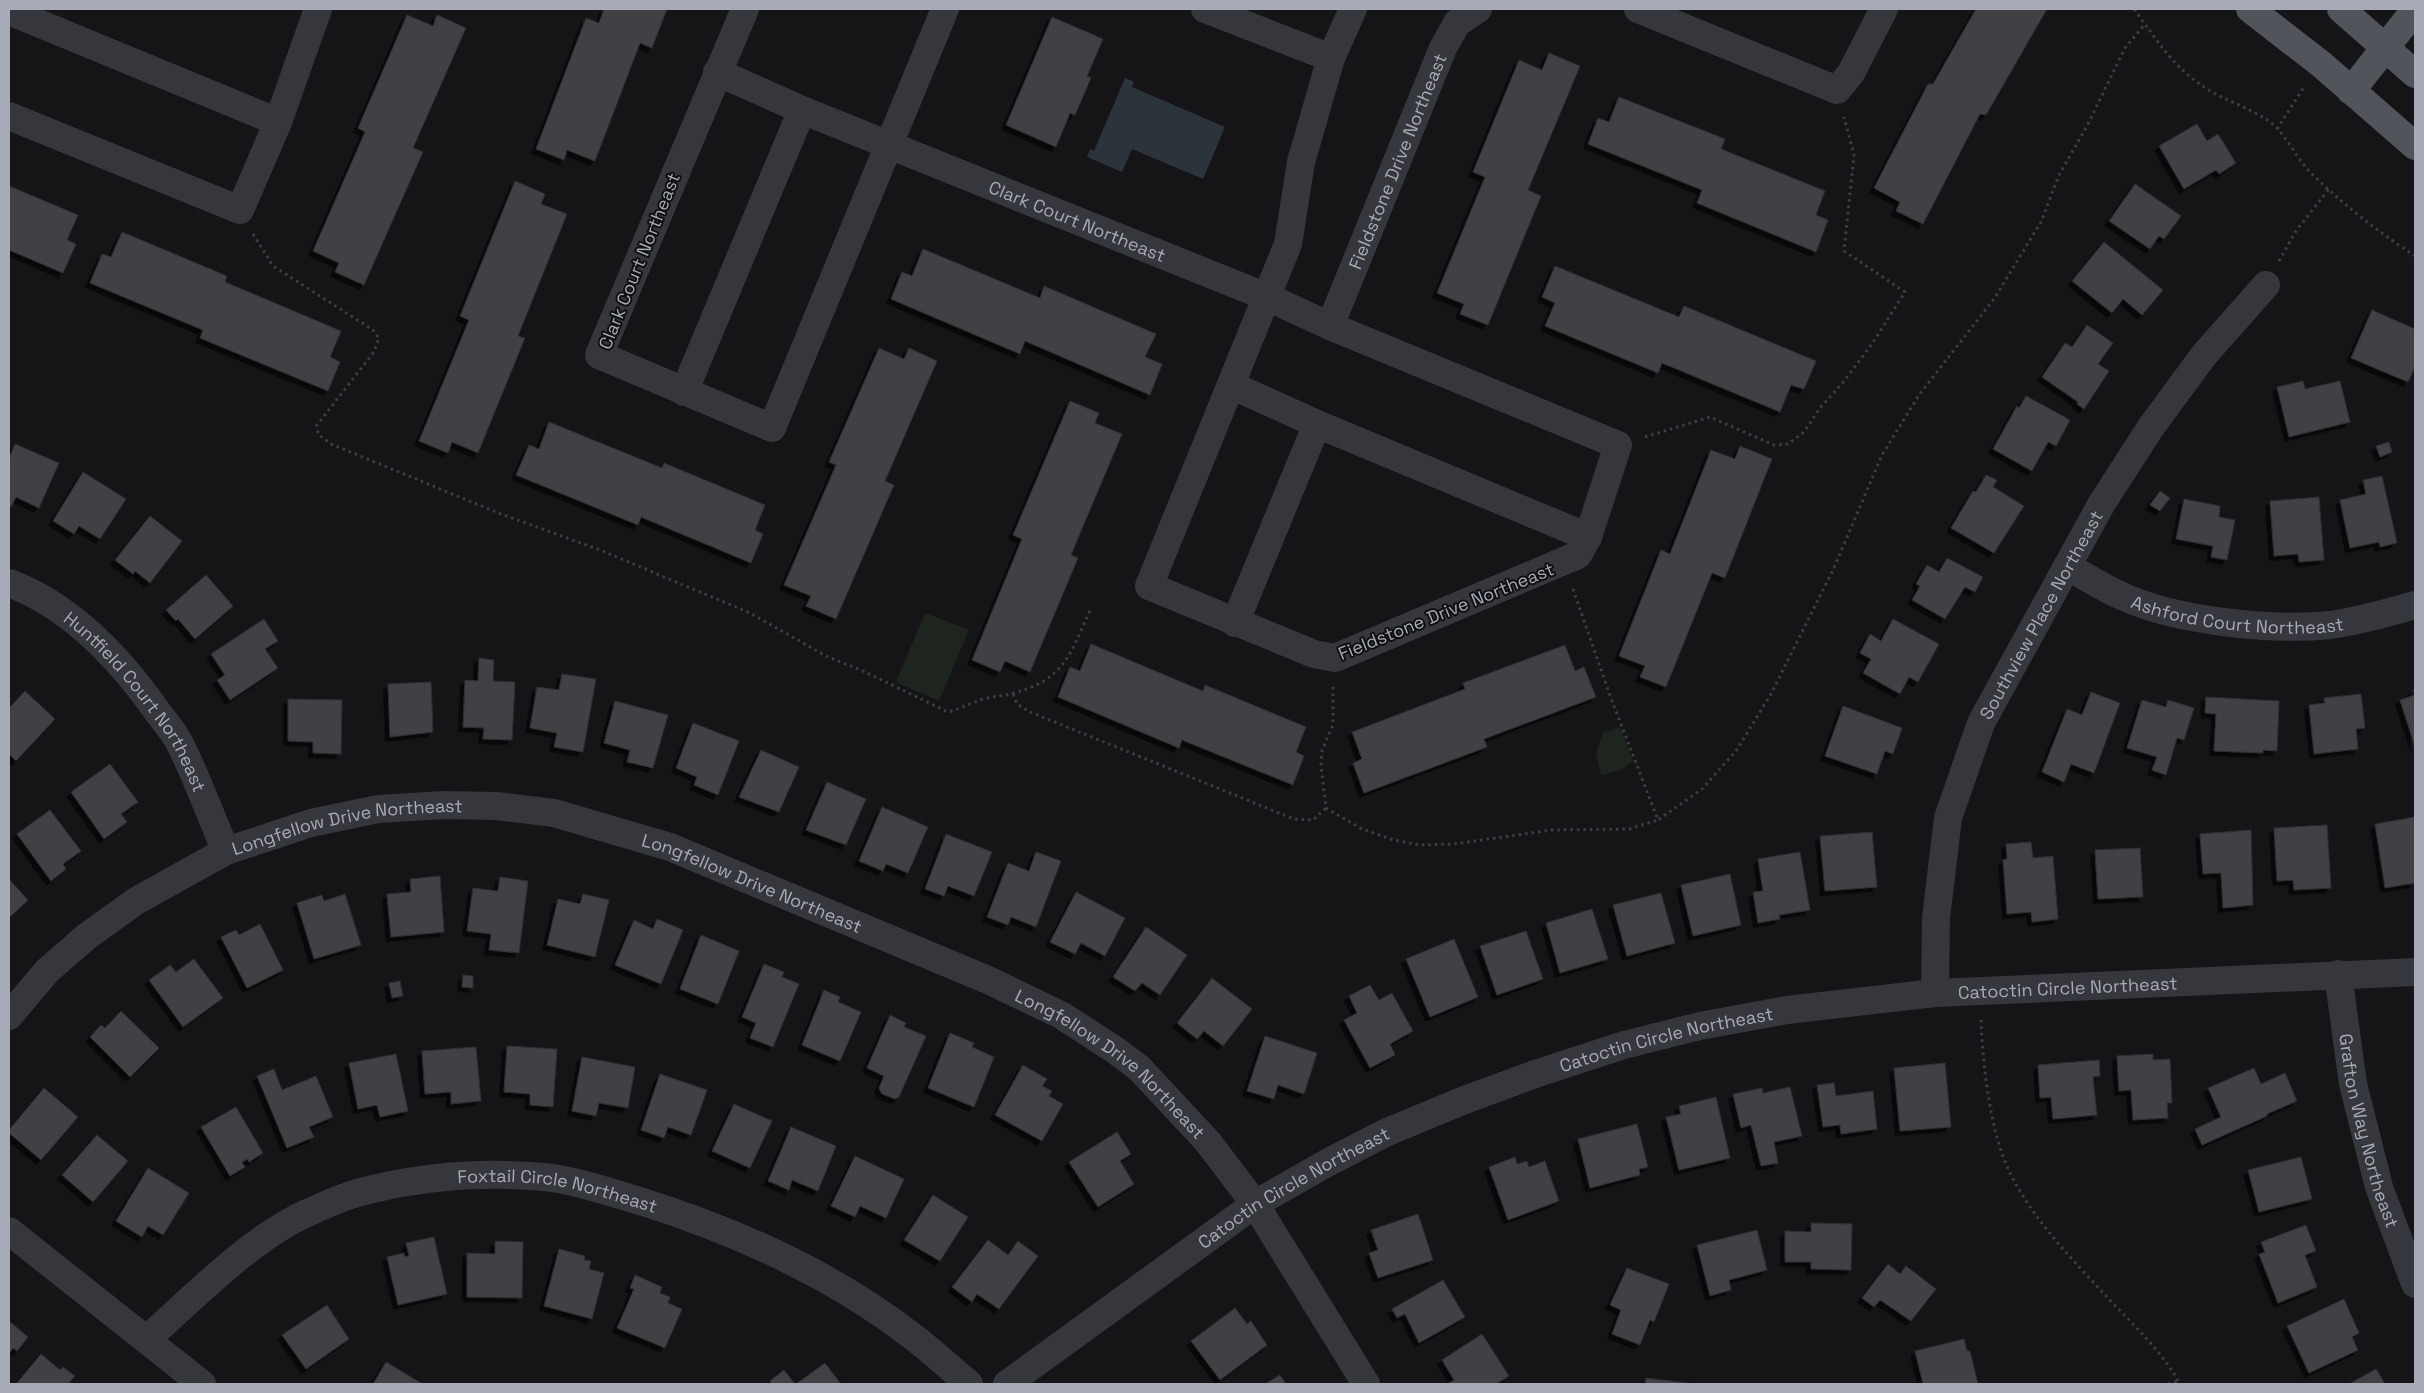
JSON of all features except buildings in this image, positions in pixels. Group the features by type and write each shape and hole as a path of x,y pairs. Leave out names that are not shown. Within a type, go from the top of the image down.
{"main road":[{"path":"2250,9 2321,64 2415,146"},
{"path":"2341,9 2386,46 2415,74"},
{"path":"2351,92 2415,10"}],"street":[{"path":"9,116 240,210 278,122 318,9"},
{"name":"Clark Court Northeast","path":"744,9 599,355 772,428 945,9"},
{"path":"1205,9 1331,58"},
{"name":"Fieldstone Drive Northeast","path":"1352,9 1331,58 1301,162 1288,244 1149,586 1314,654 1335,658 1578,555 1588,537 1618,444"},
{"name":"Fieldstone Drive Northeast","path":"1330,326 1443,48 1457,23 1478,9"},
{"path":"1638,9 1837,90 1850,73 1884,9"},
{"path":"9,11 278,122"},
{"name":"Clark Court Northeast","path":"717,72 802,110 1267,296"},
{"path":"684,392 802,110"},
{"name":"Southview Place Northeast","path":"1934,993 1936,918 1948,818 1981,723 2102,504 2150,426 2204,355 2266,284"},
{"path":"1267,296 1330,326 1618,444"},
{"path":"1232,385 1317,424 1588,537"},
{"path":"1235,623 1317,424"},
{"name":"Ashford Court Northeast","path":"2067,566 2125,598 2188,616 2258,625 2329,625 2373,617 2415,605"},
{"name":"Huntfield Court Northeast","path":"9,583 45,600 77,624 124,669 146,695 178,741 226,851"},
{"name":"Longfellow Drive Northeast","path":"9,1016 47,971 86,937 136,901 226,851 321,821 378,809 444,805 496,806 554,813 670,847 988,980 1061,1015 1115,1050 1139,1068 1208,1142 1255,1204 1366,1384"},
{"name":"Catoctin Circle Northeast","path":"1007,1384 1255,1204 1385,1133 1462,1101 1535,1074 1624,1045 1700,1026 1787,1010 1934,993 2415,972"},
{"name":"Grafton Way Northeast","path":"2338,974 2353,1084 2379,1187 2415,1284"},
{"name":"Foxtail Circle Northeast","path":"147,1340 209,1283 269,1235 306,1214 371,1189 489,1175 546,1177 614,1193 678,1214 746,1240 803,1268 859,1300 911,1336 969,1384"},
{"path":"9,1231 202,1384"}],"path":[{"path":"2134,9 2168,58 2189,76 2215,93 2258,114 2277,129 2308,170 2377,231 2415,256"},
{"path":"1326,808 1362,829 1394,840 1419,845 1454,844 1552,830 1629,829 1658,820 1702,789 1741,743 1771,694 1833,570 1882,455 1919,395 1994,299 2041,222 2059,175 2087,126 2125,48 2145,24"},
{"path":"2277,129 2309,78"},
{"path":"1618,444 1710,417 1774,445 1788,444 1804,432 1844,381 1872,344 1905,292 1844,250 1854,155 1837,90"},
{"path":"2266,284 2296,231 2329,189"},
{"path":"240,210 273,266 373,330 379,338 374,352 317,424 318,434 330,444 501,514 600,550 750,613 826,656 863,671 930,705 948,712 963,709 982,699 1013,694 1044,682 1059,671 1090,610"},
{"path":"1564,562 1612,701 1658,820"},
{"path":"1326,808 1321,766 1322,750 1334,725 1332,702 1335,658"},
{"path":"1013,694 1017,704 1030,712 1294,819 1313,820 1326,808"},
{"path":"1980,991 1986,1074 1999,1146 2011,1175 2039,1220 2163,1357 2179,1382 2168,1384"}],"shaded area":[{"path":"1125,78 1134,82 1132,87 1225,127 1203,179 1132,149 1122,172 1087,157 1090,149 1094,151"},
{"path":"925,613 969,630 939,701 896,682"},
{"path":"1620,727 1633,761 1621,770 1601,775 1596,752 1603,733"}]}
